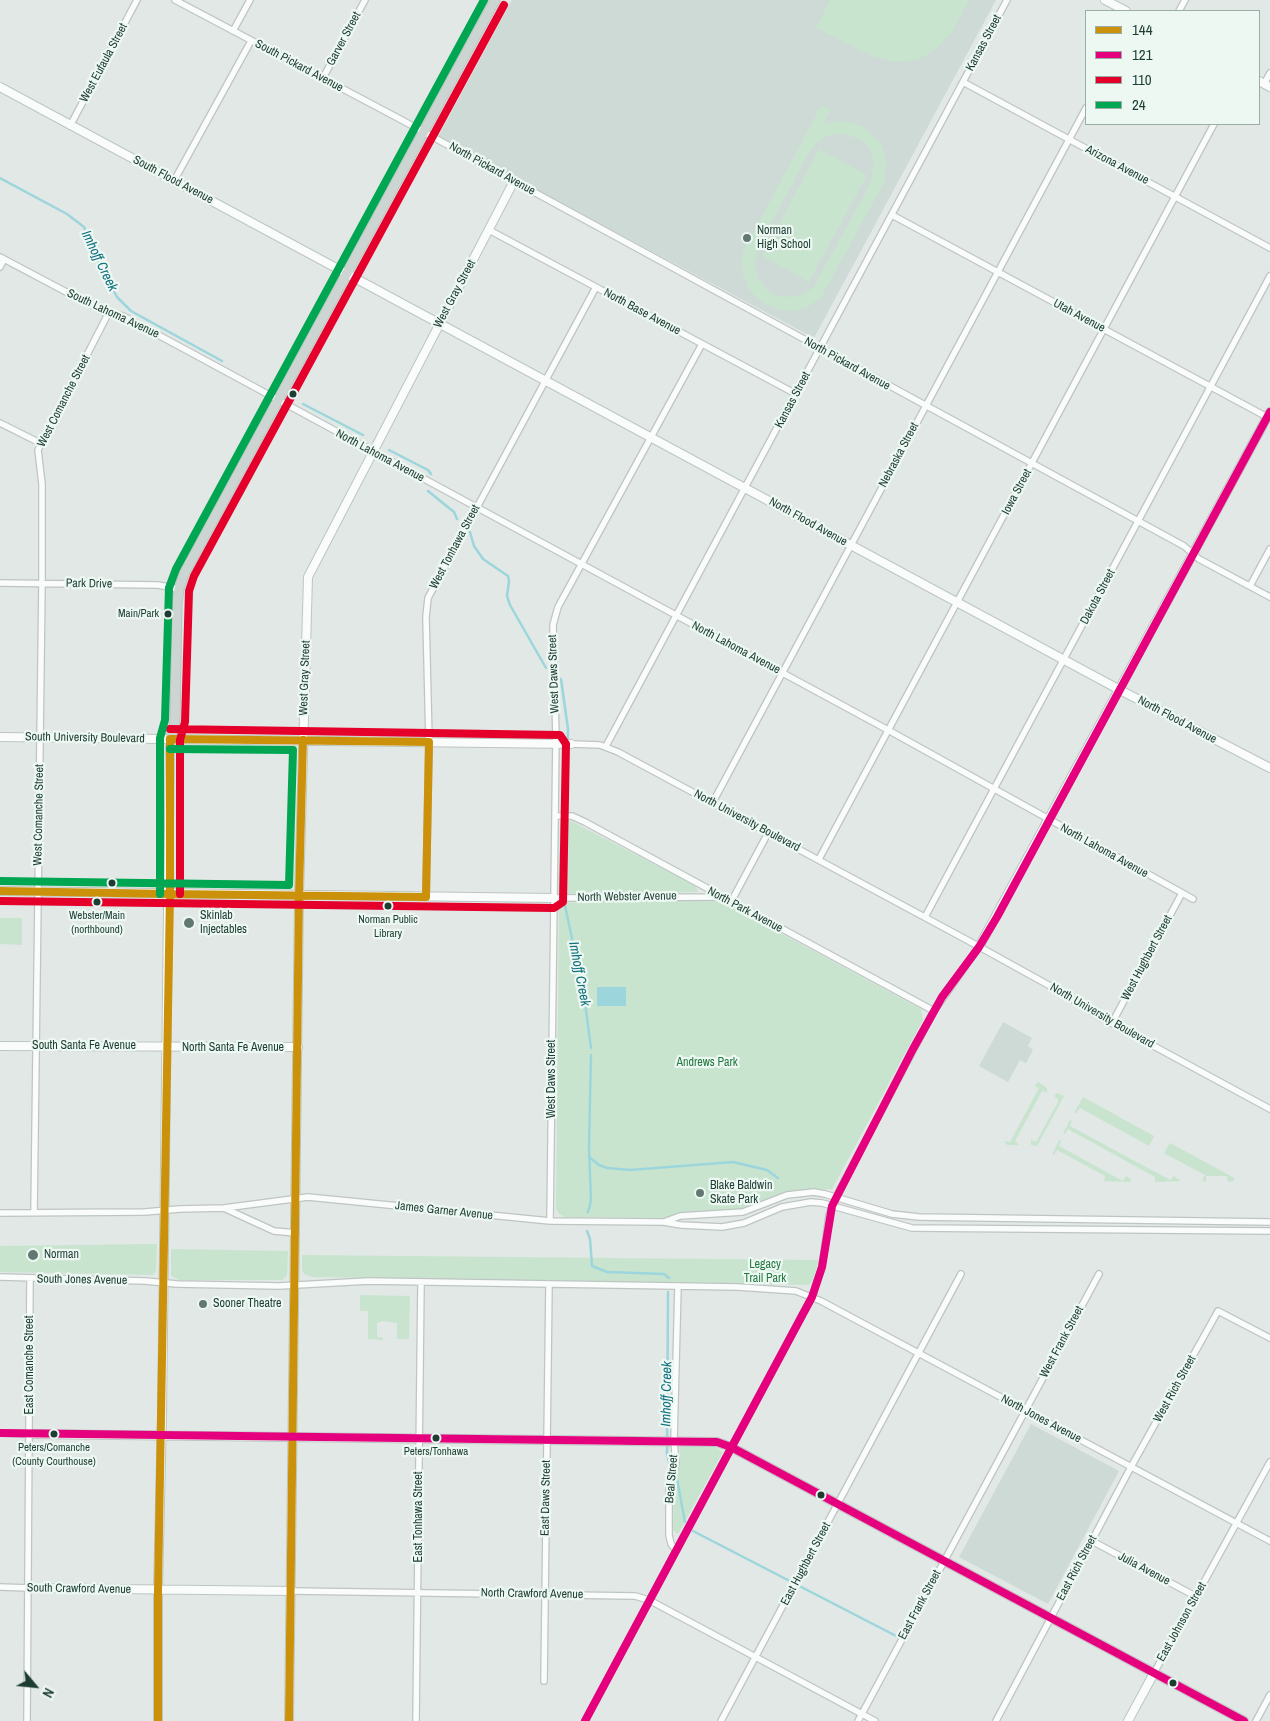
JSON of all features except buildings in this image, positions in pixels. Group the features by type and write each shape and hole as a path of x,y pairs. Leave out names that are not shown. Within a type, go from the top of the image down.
{"main road":[{"path":"170,739 175,722 178,589 278,400 495,0"}],"street":[{"name":"West Eufaula Street","path":"70,126 137,0"},
{"name":"South Pickard Avenue","path":"176,0 423,132"},
{"path":"233,31 250,0"},
{"name":"Garver Street","path":"323,78 365,0"},
{"name":"Kansas Street","path":"606,746 1007,0"},
{"path":"1105,0 1124,10"},
{"path":"174,180 251,41"},
{"path":"1264,84 1270,73"},
{"name":"Arizona Avenue","path":"963,82 1270,248"},
{"name":"South Flood Avenue","path":"0,87 346,274"},
{"name":"Nebraska Street","path":"713,802 1085,110"},
{"name":"Iowa Street","path":"819,859 1213,125"},
{"name":"North Pickard Avenue","path":"423,132 820,350 1139,521 1270,598"},
{"name":"West Gray Street","path":"289,1721 294,1438 294,1285 297,1198 299,895 308,577 514,181"},
{"name":"Utah Avenue","path":"892,215 1210,386 1269,414"},
{"name":"North Base Avenue","path":"489,230 796,394"},
{"path":"0,267 2,258"},
{"name":"South Lahoma Avenue","path":"2,258 108,314 123,316 278,400"},
{"name":"North Flood Avenue","path":"346,274 546,379 851,546 1120,690 1270,768"},
{"name":"Dakota Street","path":"925,917 1270,276"},
{"name":"West Tonhawa Street","path":"426,897 429,742 426,617 428,598 596,287"},
{"name":"West Comanche Street","path":"34,1213 42,583 42,484 38,457 40,443 108,314"},
{"name":"West Daws Street","path":"550,1221 555,816 563,744 552,625 558,607 702,344"},
{"name":"North Lahoma Avenue","path":"278,400 888,730 1193,899"},
{"path":"585,1721 812,1297 822,1267 826,1228 836,1197 934,1011 979,947 1050,820 1269,414"},
{"path":"0,423 40,443"},
{"path":"1250,586 1270,549"},
{"name":"Park Drive","path":"0,583 158,585 178,589"},
{"name":"South University Boulevard","path":"0,737 170,739"},
{"path":"158,1721 158,1590 170,894 170,739"},
{"name":"North University Boulevard","path":"170,739 606,746 819,859 1270,1109"},
{"name":"North Park Avenue","path":"555,816 572,816 585,822 934,1011"},
{"path":"731,902 768,833"},
{"name":"North Webster Avenue","path":"0,891 426,897 706,896 724,898"},
{"name":"West Hughbert Street","path":"1112,1023 1182,893"},
{"name":"South Santa Fe Avenue","path":"0,1046 167,1048"},
{"name":"North Santa Fe Avenue","path":"167,1048 298,1047"},
{"name":"James Garner Avenue","path":"664,1222 680,1216 743,1212 781,1197 802,1193 826,1194 892,1214 918,1217 1270,1222"},
{"name":"James Garner Avenue","path":"0,1213 146,1212 224,1208 297,1198 352,1200 374,1205 410,1206 447,1212 550,1221 664,1222 681,1225 734,1226 798,1203 812,1202 912,1228 1270,1231"},
{"name":"James Garner Avenue","path":"224,1208 274,1231 296,1233"},
{"path":"919,1353 961,1274"},
{"name":"West Frank Street","path":"1025,1410 1099,1274"},
{"name":"South Jones Avenue","path":"0,1278 294,1285 368,1281 548,1284"},
{"name":"East Comanche Street","path":"28,1721 30,1278"},
{"name":"East Tonhawa Street","path":"416,1721 421,1282"},
{"name":"North Jones Avenue","path":"548,1284 783,1289 804,1293 1270,1541"},
{"name":"East Daws Street","path":"544,1681 548,1284"},
{"name":"Beal Street","path":"676,1550 671,1544 669,1535 671,1480 676,1464 672,1441 678,1286"},
{"name":"West Rich Street","path":"1131,1467 1218,1311 1270,1338"},
{"name":"East Hughbert Street","path":"721,1721 919,1353"},
{"name":"East Frank Street","path":"858,1721 1025,1410"},
{"path":"0,1433 717,1442 731,1447 1244,1721"},
{"name":"East Johnson Street","path":"1128,1721 1270,1462"},
{"name":"East Rich Street","path":"996,1721 1131,1467"},
{"name":"Julia Avenue","path":"1092,1541 1197,1597"},
{"name":"South Crawford Avenue","path":"0,1588 158,1590"},
{"name":"North Crawford Avenue","path":"158,1590 628,1595 649,1600 876,1721"},
{"path":"1256,1721 1270,1695"}],"shaded area":[{"name":"Norman High School","path":"512,0 996,0 814,338 438,137"},
{"path":"1003,1022 1032,1038 1028,1046 1033,1050 1026,1063 1020,1060 1008,1082 979,1066"},
{"path":"1031,1424 1119,1471 1048,1604 959,1557"}],"green space":[{"path":"830,0 969,0 952,32 936,49 918,60 894,62 871,56 816,28"},
{"path":"821,105 831,110 824,124 841,121 856,124 865,128 883,147 887,164 885,181 822,296 807,308 795,311 780,310 763,303 750,291 743,276 742,256","holes":["841,133 861,140 870,149 874,161 871,182 813,288 799,296 784,297 768,291 758,277 755,264 757,250 811,149 824,137"]},
{"path":"819,149 867,175 809,282 762,256"},
{"path":"569,820 696,886 698,892 558,894 560,821"},
{"name":"Andrews Park","path":"639,900 715,901 730,906 921,1009 923,1020 832,1189 803,1191 740,1210 664,1218 565,1217 559,1214 556,1209 559,903"},
{"path":"0,918 22,918 22,945 0,944"},
{"path":"1038,1082 1047,1088 1047,1092 1042,1091 1015,1141 1019,1145 1007,1145 1004,1141 1010,1142 1039,1088 1034,1086"},
{"path":"1057,1093 1064,1096 1037,1146 1031,1145 1031,1140 1036,1142 1059,1100 1054,1096"},
{"path":"1083,1097 1154,1136 1149,1146 1080,1108 1074,1113"},
{"path":"1070,1120 1072,1121 1070,1126 1170,1180 1174,1176 1181,1181 1155,1182 1155,1177 1068,1129 1065,1134 1063,1133"},
{"path":"1059,1140 1061,1141 1059,1146 1123,1181 1126,1176 1131,1179 1131,1182 1104,1181 1105,1176 1057,1150 1054,1155 1053,1153"},
{"path":"1170,1143 1229,1175 1234,1178 1234,1181 1228,1182 1227,1176 1206,1176 1206,1182 1202,1180 1205,1175 1164,1153"},
{"path":"157,1244 156,1270 153,1275 0,1272 0,1246"},
{"path":"171,1249 288,1251 287,1276 282,1280 179,1280 171,1276"},
{"name":"Legacy Trail Park","path":"302,1255 819,1260 813,1280 809,1285 313,1277 305,1275 302,1270"},
{"path":"360,1295 410,1296 409,1339 397,1339 397,1323 383,1321 377,1323 377,1337 383,1338 383,1340 368,1339 368,1311 360,1311"},
{"path":"682,1446 715,1447 723,1452 678,1534 673,1530 674,1478 679,1469 680,1448"}],"water":[{"path":"597,987 626,987 626,1006 597,1006"}],"waterway":[{"name":"Imhoff Creek","path":"0,178 67,214 84,227 93,252 117,297 131,311 222,361"},
{"name":"Imhoff Creek","path":"303,404 363,435"},
{"name":"Imhoff Creek","path":"389,450 428,470 431,474"},
{"name":"Imhoff Creek","path":"428,491 454,512 457,519"},
{"name":"Imhoff Creek","path":"470,532 474,546 483,559 508,576 507,596 510,605 546,668"},
{"name":"Imhoff Creek","path":"561,679 568,729 565,811"},
{"name":"Imhoff Creek","path":"564,894 565,822"},
{"name":"Imhoff Creek","path":"564,901 584,995 591,1048"},
{"name":"Imhoff Creek","path":"588,1212 591,1201 589,1147 591,1055"},
{"path":"589,1157 599,1165 607,1168 630,1170 733,1162 767,1170 778,1178"},
{"name":"Imhoff Creek","path":"587,1231 590,1239 592,1266 607,1272 664,1274 669,1278"},
{"name":"Imhoff Creek","path":"668,1292 667,1454 671,1470 676,1474 685,1522"},
{"name":"Imhoff Creek","path":"693,1531 900,1638"}],"transit line":[{"name":"24","path":"160,894 160,738 165,720 169,588 176,569 484,0"},
{"name":"110","path":"180,894 180,740 185,722 189,591 194,576 504,5"},
{"name":"121","path":"585,1721 812,1297 822,1267 832,1206 913,1049 942,997 979,947 997,917 1270,412"},
{"name":"110","path":"0,901 554,908 563,902 566,744 560,735 170,729"},
{"name":"144","path":"170,739 429,742 426,897 170,894 170,739"},
{"name":"144","path":"289,1721 299,895 303,740"},
{"name":"24","path":"0,881 289,885 293,750 170,749"},
{"name":"144","path":"0,891 170,894"},
{"name":"144","path":"158,1721 158,1590 170,894"},
{"name":"121","path":"0,1433 717,1442 731,1447 1244,1721"}],"place":[{"name":"Norman High School","path":"747,238"},
{"name":"Main/Park","path":"168,614"},
{"name":"Webster/Main (northbound)","path":"97,902"},
{"name":"Norman Public Library","path":"388,906"},
{"name":"Skinlab Injectables","path":"189,923"},
{"name":"Blake Baldwin Skate Park","path":"700,1193"},
{"name":"Norman","path":"33,1255"},
{"name":"Sooner Theatre","path":"203,1304"},
{"name":"Peters/Comanche (County Courthouse)","path":"54,1434"},
{"name":"Peters/Tonhawa","path":"436,1438"}]}
